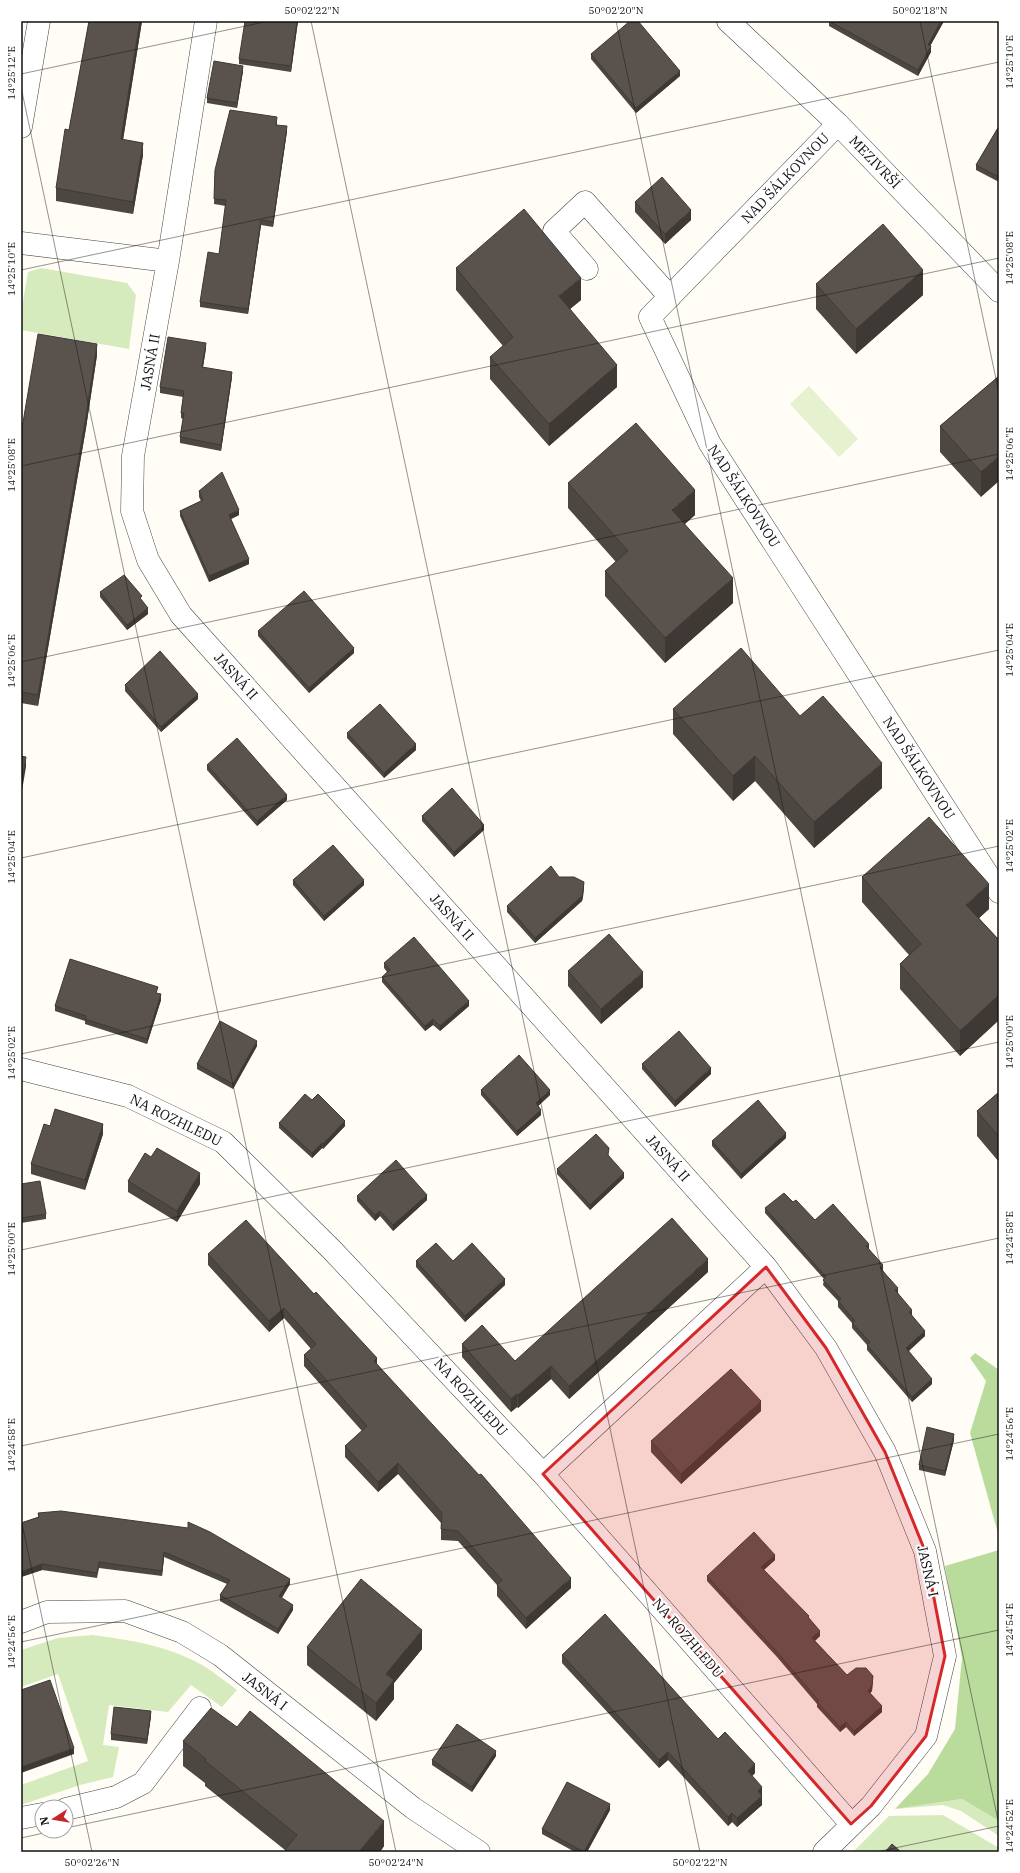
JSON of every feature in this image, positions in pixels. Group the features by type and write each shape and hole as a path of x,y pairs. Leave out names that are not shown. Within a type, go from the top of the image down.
{"street":[{"path":"21,127 24,90 39,21"},
{"name":"JASNÁ II","path":"206,21 168,261 133,456 132,511 148,560 181,615 766,1267"},
{"name":"MEZIVRŠÍ","path":"728,21 838,124 999,291"},
{"name":"NAD ŠÁLKOVNOU","path":"838,124 650,317 710,444 999,892"},
{"path":"587,269 554,231 585,202 670,297"},
{"path":"21,243 168,261"},
{"name":"NA ROZHLEDU","path":"21,1069 128,1096 223,1142 332,1250 543,1474 852,1824"},
{"path":"543,1474 766,1267"},
{"name":"JASNÁ I","path":"766,1267 826,1348 885,1452 925,1551 944,1656 926,1736 871,1806 824,1852"},
{"name":"JASNÁ I","path":"21,1622 46,1612 125,1611 182,1632 220,1655 413,1808 479,1852"},
{"path":"74,1807 116,1797 143,1783 200,1708"},
{"path":"21,1818 34,1816"}],"highlighted area":[{"path":"766,1267 826,1348 885,1452 925,1551 945,1656 926,1736 871,1806 851,1824 543,1474"}],"green space":[{"path":"41,268 127,283 136,295 129,349 21,330 21,313 28,272"},
{"path":"809,386 858,439 839,457 790,404"},
{"path":"975,1353 999,1370 999,1537 970,1433 986,1381 970,1358"},
{"path":"999,1550 999,1821 962,1799 895,1809 928,1774 955,1729 962,1658 945,1566"},
{"path":"92,1635 136,1642 178,1653 204,1666 237,1690 222,1707 191,1685 168,1712 109,1705 103,1745 119,1747 113,1777 80,1785 39,1799 34,1799 34,1801 21,1805 21,1785 88,1761 58,1674 21,1687 21,1650 58,1638"},
{"path":"962,1799 999,1821 999,1836 961,1811 943,1805 895,1809"},
{"path":"943,1815 999,1848 999,1852 853,1852 889,1816"}],"building":[{"path":"89,21 140,21 121,139 143,143 133,202 56,188 65,129 69,130"},
{"path":"245,21 297,21 291,66 239,59"},
{"path":"630,21 638,21 680,71 636,108 591,54"},
{"path":"829,21 941,21 928,45 931,46 918,70"},
{"path":"214,61 243,66 237,103 207,98"},
{"path":"230,110 277,117 276,125 287,126 273,222 261,220 248,309 200,302 208,252 219,254 226,200 214,199 215,170"},
{"path":"999,126 999,177 976,165"},
{"path":"662,177 691,210 665,234 635,202"},
{"path":"524,209 581,278 559,296 617,365 549,424 490,357 513,337 456,268"},
{"path":"883,224 923,270 856,329 816,284"},
{"path":"38,334 97,344 86,417 38,695 21,692 21,434"},
{"path":"168,337 206,343 202,367 232,372 221,445 180,437 184,413 181,413 184,391 160,387"},
{"path":"999,376 999,456 981,472 940,426"},
{"path":"636,423 695,490 672,510 733,578 665,638 605,571 628,551 568,483"},
{"path":"222,472 239,510 229,515 249,559 209,576 180,511 203,500 199,491"},
{"path":"124,575 142,596 140,598 148,608 127,625 100,592"},
{"path":"304,591 354,648 309,688 258,631"},
{"path":"741,648 800,716 823,696 882,763 814,822 755,756 733,776 673,709"},
{"path":"160,651 198,694 161,727 125,685"},
{"path":"380,704 416,744 384,773 347,733"},
{"path":"237,738 287,795 257,821 207,765"},
{"path":"21,756 26,757 21,786"},
{"path":"452,788 484,825 454,852 422,816"},
{"path":"929,817 989,884 966,905 999,940 999,995 960,1031 900,964 921,944 862,877"},
{"path":"333,845 364,880 324,916 293,880"},
{"path":"551,866 559,877 574,877 584,882 582,896 535,938 507,906"},
{"path":"609,934 643,972 601,1009 568,971"},
{"path":"414,937 469,1001 440,1026 433,1019 425,1026 382,977 390,970 384,963"},
{"path":"70,959 158,987 156,993 161,994 147,1039 85,1019 86,1016 55,1006"},
{"path":"220,1021 257,1041 233,1084 197,1064"},
{"path":"679,1031 711,1068 675,1101 642,1064"},
{"path":"519,1055 550,1090 536,1103 541,1110 517,1131 481,1090"},
{"path":"999,1092 999,1137 977,1111"},
{"path":"305,1094 312,1100 318,1094 345,1121 312,1153 279,1123"},
{"path":"758,1100 786,1133 741,1174 712,1141"},
{"path":"55,1109 103,1124 85,1180 31,1164 44,1124 50,1126"},
{"path":"596,1134 609,1148 608,1155 624,1173 590,1205 557,1169"},
{"path":"157,1148 200,1173 177,1211 128,1181 145,1153 151,1157"},
{"path":"396,1160 427,1195 393,1225 380,1211 375,1215 357,1196"},
{"path":"40,1181 46,1214 21,1218 21,1184"},
{"path":"784,1193 793,1202 796,1200 815,1220 833,1204 869,1244 866,1246 883,1265 880,1268 898,1288 895,1290 912,1310 909,1312 925,1331 906,1348 932,1379 912,1397 867,1345 870,1342 852,1323 855,1321 838,1301 841,1299 823,1280 826,1277 765,1208"},
{"path":"672,1218 708,1259 569,1386 551,1366 518,1395 517,1394 511,1399 462,1344 482,1325 515,1361"},
{"path":"246,1220 314,1294 316,1292 377,1358 374,1361 479,1475 481,1474 571,1578 526,1618 497,1585 502,1580 458,1531 441,1529 442,1513 398,1463 378,1482 345,1446 367,1426 304,1355 316,1344 284,1308 269,1321 208,1254"},
{"path":"436,1243 453,1261 472,1243 505,1279 465,1316 416,1261"},
{"path":"731,1369 761,1401 681,1474 651,1441"},
{"path":"927,1427 954,1434 945,1471 919,1465"},
{"path":"61,1511 188,1528 188,1522 210,1532 290,1579 279,1596 293,1605 278,1629 220,1595 230,1580 164,1552 162,1571 99,1562 97,1573 42,1564 21,1572 21,1523 39,1517 38,1513"},
{"path":"754,1532 775,1555 761,1567 809,1616 808,1617 820,1631 812,1638 847,1675 856,1668 866,1668 873,1676 872,1685 868,1691 882,1706 854,1731 846,1722 840,1727 817,1702 819,1701 777,1652 707,1576"},
{"path":"361,1579 422,1630 386,1674 394,1680 376,1703 307,1647"},
{"path":"605,1614 718,1739 725,1732 755,1764 748,1771 762,1787 758,1791 762,1796 737,1818 732,1813 728,1817 668,1752 659,1760 562,1655"},
{"path":"50,1680 74,1748 21,1767 21,1690"},
{"path":"114,1707 151,1711 147,1739 111,1734"},
{"path":"211,1708 237,1727 250,1711 384,1821 359,1852 287,1852 285,1850 297,1835 205,1761 206,1759 183,1741"},
{"path":"457,1724 496,1751 472,1787 432,1760"},
{"path":"567,1782 610,1804 584,1852 542,1829"},
{"path":"892,1844 901,1852 885,1852"}]}
